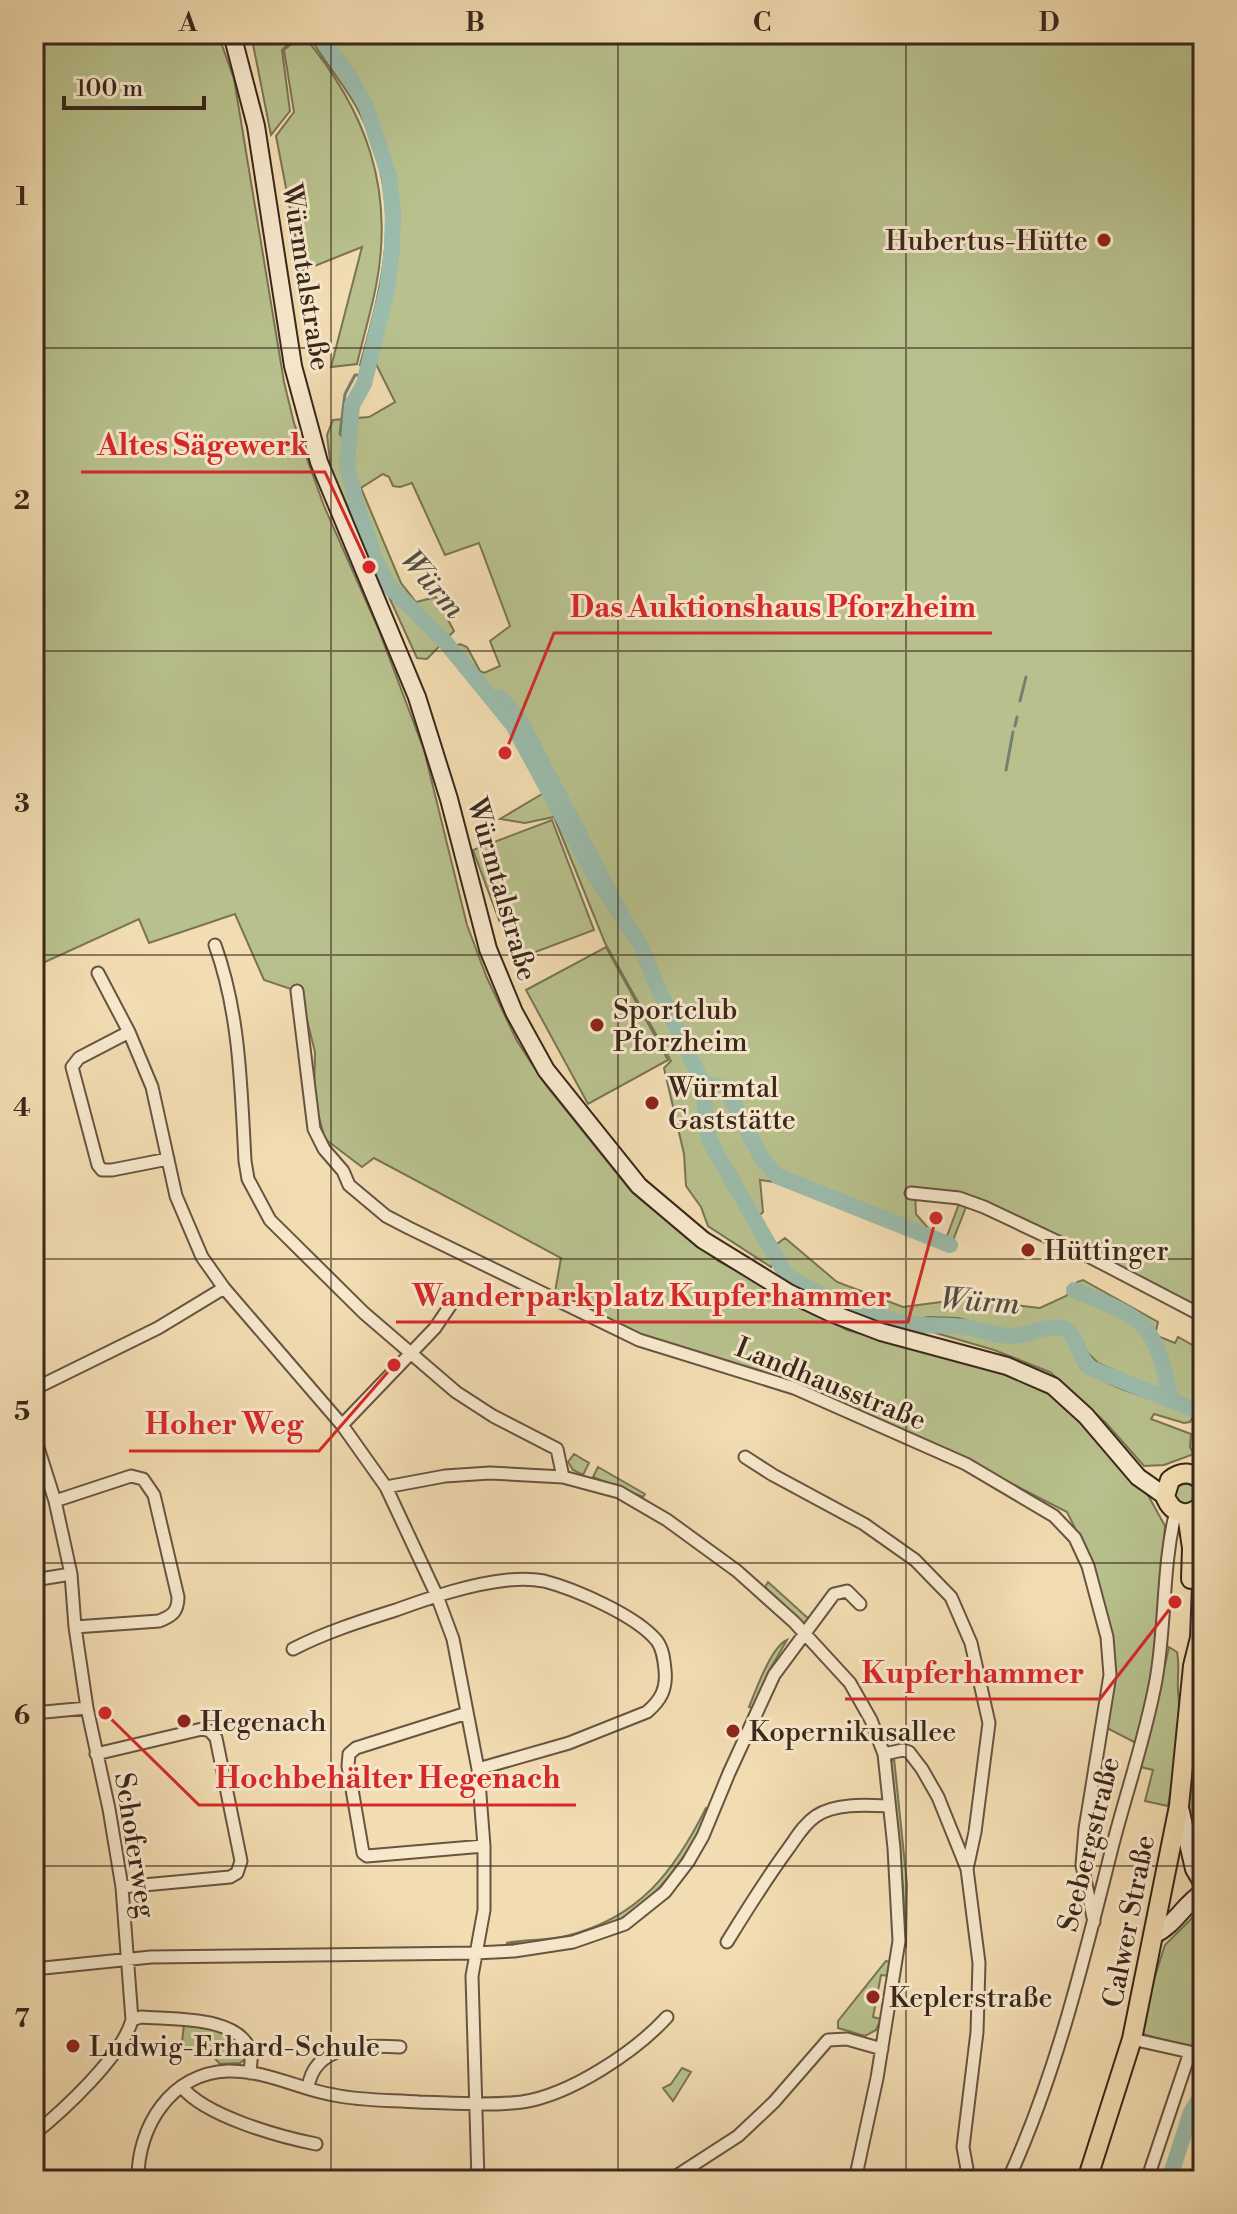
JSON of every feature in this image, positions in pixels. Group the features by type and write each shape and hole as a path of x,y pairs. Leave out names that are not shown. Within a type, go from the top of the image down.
{"main road":[{"name":"Würmtalstraße","path":"232,34 256,126 293,366 319,462 417,697 449,799 488,949 514,1012 546,1070 639,1186 703,1240 789,1293 831,1313 881,1332 1007,1366 1053,1386 1086,1416 1122,1456 1153,1476 1183,1503"},
{"path":"1201,1477 1181,1473 1183,1503 1203,1550"},
{"name":"Calwer Straße","path":"1183,1503 1192,1548 1189,1637 1193,1666"},
{"name":"Calwer Straße","path":"1087,2180 1132,2039 1179,1806 1193,1666 1200,1638 1203,1561"},
{"path":"1179,1806 1194,1869 1203,1884"},
{"path":"1154,1935 1164,1931 1188,1902 1203,1892"}],"street":[{"path":"215,945 227,978 239,1051 245,1161 254,1191 270,1220 364,1313 456,1392 493,1416 541,1438 557,1449 563,1477"},
{"path":"98,973 129,1032 152,1087 176,1196 202,1257 224,1288 342,1425 386,1487 437,1596 453,1639 478,1769 484,1846 484,1910 472,1976 478,2180"},
{"name":"Landhausstraße","path":"297,991 314,1129 349,1185 386,1216 639,1340 794,1388 966,1464 1054,1516 1075,1538 1088,1566 1107,1637 1110,1675 1082,1865 1094,1922"},
{"path":"129,1032 79,1058 72,1067 98,1165 102,1170 112,1170 168,1159"},
{"path":"911,1193 959,1198 984,1207 1104,1264 1203,1316"},
{"path":"34,1389 158,1328 224,1288"},
{"path":"342,1425 435,1328 452,1303"},
{"name":"Schoferweg","path":"35,1443 55,1501 71,1574 87,1708 122,1887 132,2020"},
{"path":"745,1457 864,1524 915,1560 951,1597 971,1643 989,1723 967,1869"},
{"path":"386,1487 445,1476 490,1473 563,1477 619,1492 667,1520 737,1571 803,1632 850,1683 871,1720 884,1754 899,1941 882,2049 855,2180"},
{"path":"55,1501 131,1476 143,1479 154,1495 178,1597 176,1610 171,1617 159,1621 75,1627"},
{"name":"Seebergstraße","path":"1008,2180 1052,2069 1094,1922 1156,1679 1171,1531 1183,1503"},
{"path":"34,1580 71,1574"},
{"path":"293,1649 339,1629 437,1596 505,1580 541,1580 597,1602 647,1631 659,1644 664,1658 665,1685 662,1696 647,1712 569,1743 478,1769"},
{"path":"34,1969 151,1957 476,1953 545,1947 593,1937 625,1924 665,1892 688,1862 703,1836 774,1675 803,1632 834,1594 847,1591 860,1604"},
{"path":"34,1713 87,1708"},
{"path":"467,1713 356,1748 349,1754 348,1766 359,1841 367,1856 484,1846"},
{"path":"96,1754 202,1729 210,1731 216,1738 241,1861 237,1873 230,1877 122,1887"},
{"path":"884,1754 903,1750 909,1752 938,1797 967,1869 979,1963 977,2032 963,2147 969,2180"},
{"path":"727,1942 806,1824 818,1814 833,1810 861,1805 888,1806"},
{"path":"34,2134 56,2116 112,2057 129,2031 132,2020 141,2017 215,2022 242,2040 251,2052 250,2073"},
{"path":"138,2180 140,2147 153,2115 174,2091 203,2076 226,2071 250,2073 357,2099 476,2104 525,2101 581,2080 637,2046 667,2017"},
{"path":"670,2180 738,2136 828,2040 847,2039 882,2049"},
{"path":"1132,2039 1190,2052 1147,2180"},
{"path":"308,2088 313,2070 336,2051 350,2047 400,2047"},
{"path":"182,2087 202,2103 240,2121 278,2137 316,2144"},
{"path":"695,2180 697,2163"}],"green space":[{"path":"34,34 218,34 234,79 284,382 294,423 324,506 378,628 424,750 467,925 487,978 517,1041 545,1084 631,1191 718,1261 847,1330 1014,1374 1051,1393 1080,1417 1143,1486 1165,1526 1154,1667 1136,1743 1105,1727 1115,1673 1079,1536 1067,1512 975,1465 869,1420 790,1381 637,1335 555,1292 561,1258 374,1158 362,1167 325,1139 314,1099 315,1052 300,992 264,980 235,914 149,943 139,919 45,962 34,962"},
{"path":"251,34 282,34 289,43 282,50 290,111 271,135"},
{"path":"308,34 1203,34 1203,1314 1001,1212 915,1192 916,1214 934,1235 947,1236 959,1204 966,1207 950,1248 941,1248 781,1183 760,1180 763,1212 752,1222 773,1261 771,1267 708,1226 701,1207 686,1186 684,1154 664,1068 671,1061 605,943 554,817 525,823 500,819 547,791 517,739 448,649 460,644 467,647 484,673 500,666 490,641 510,626 479,543 445,555 412,483 393,486 389,477 383,474 361,488 401,583 416,602 436,597 454,631 427,659 417,658 331,470 327,435 333,420 369,417 395,402 375,362 360,365 383,268 386,207 382,176 359,112"},
{"path":"303,35 344,92 359,122 378,184 381,250 374,296 357,364 331,367 362,247 302,271 276,136 294,112 284,50"},
{"name":"Sportclub Pforzheim","path":"552,820 594,930 514,960 473,850"},
{"name":"Sportclub Pforzheim","path":"606,947 668,1060 588,1104 526,990"},
{"path":"785,1238 837,1282 903,1307 964,1299 1040,1308 1066,1296 1077,1282 1083,1280 1158,1322 1155,1335 1175,1343 1178,1337 1203,1351 1203,1408 1098,1363 1088,1353 1073,1327 1061,1321 1005,1332 959,1318 928,1317 908,1321 809,1284 791,1272 773,1247"},
{"path":"923,1326 958,1327 1014,1338 1052,1329 1067,1332 1079,1360 1097,1377 1121,1389 1194,1415 1190,1422 1184,1423 1154,1414 1151,1419 1191,1434 1190,1447 1194,1454 1164,1465 1144,1466 1106,1423 1050,1372"},
{"path":"574,1454 589,1463 583,1475 573,1470 568,1462"},
{"path":"598,1467 645,1494 643,1497 593,1477"},
{"path":"1184,1479 1199,1489 1196,1503 1179,1507 1171,1491"},
{"path":"768,1582 810,1620 805,1625 765,1587"},
{"path":"787,1640 753,1708 749,1707 775,1651"},
{"path":"1169,1647 1177,1652 1178,1657 1179,1720 1168,1806 1145,1801 1153,1770 1137,1766"},
{"path":"1203,1704 1203,1864 1193,1843 1184,1809"},
{"path":"894,1758 907,1884 906,1948 890,1764"},
{"path":"706,1808 709,1810 682,1859 648,1899 627,1915 579,1938 550,1943 506,1943 566,1936 592,1928 634,1904 667,1872"},
{"path":"1203,1907 1203,2031 1197,2051 1137,2032 1165,1945"},
{"path":"886,1961 890,1962 889,1976 881,1975 873,2017 881,2019 876,2030 865,2036 838,2028 838,2021"},
{"path":"184,2024 226,2034 246,2052 245,2059 240,2063 220,2064 209,2052 192,2053 182,2043"},
{"path":"682,2068 691,2072 673,2101 663,2088 671,2084"}],"waterway":[{"name":"Würm","path":"318,34 349,76 366,106 389,176 393,212 387,289 364,384 352,405 347,466 376,561 389,586 446,643 513,725 593,873 640,944 702,1082 709,1140 785,1273 844,1304 909,1324 957,1326 1011,1336 1060,1327 1070,1332 1090,1368 1203,1413"},
{"path":"349,444 340,434 345,394 355,375 367,375"},
{"path":"1020,701 1026,677"},
{"path":"501,694 521,716 640,944"},
{"path":"1015,726 1017,717"},
{"path":"1006,770 1013,732"},
{"name":"Würm","path":"702,1082 726,1089 761,1157 777,1176 950,1245"},
{"name":"Würm","path":"1074,1290 1118,1309 1144,1327 1160,1355 1171,1401"},
{"path":"1169,2180 1191,2112 1203,2093"}],"place":[{"name":"Hubertus-Hütte","path":"1104,240"},
{"name":"Altes Sägewerk","path":"369,567"},
{"name":"Das Auktionshaus Pforzheim","path":"505,753"},
{"name":"Sportclub Pforzheim","path":"597,1025"},
{"name":"Würmtal Gaststätte","path":"652,1103"},
{"name":"Wanderparkplatz Kupferhammer","path":"936,1218"},
{"name":"Hüttinger","path":"1028,1250"},
{"name":"Hoher Weg","path":"394,1365"},
{"name":"Kupferhammer","path":"1175,1602"},
{"name":"Hochbehälter Hegenach","path":"105,1713"},
{"name":"Hegenach","path":"184,1721"},
{"name":"Kopernikusallee","path":"733,1731"},
{"name":"Keplerstraße","path":"873,1997"},
{"name":"Ludwig-Erhard-Schule","path":"73,2046"}]}
